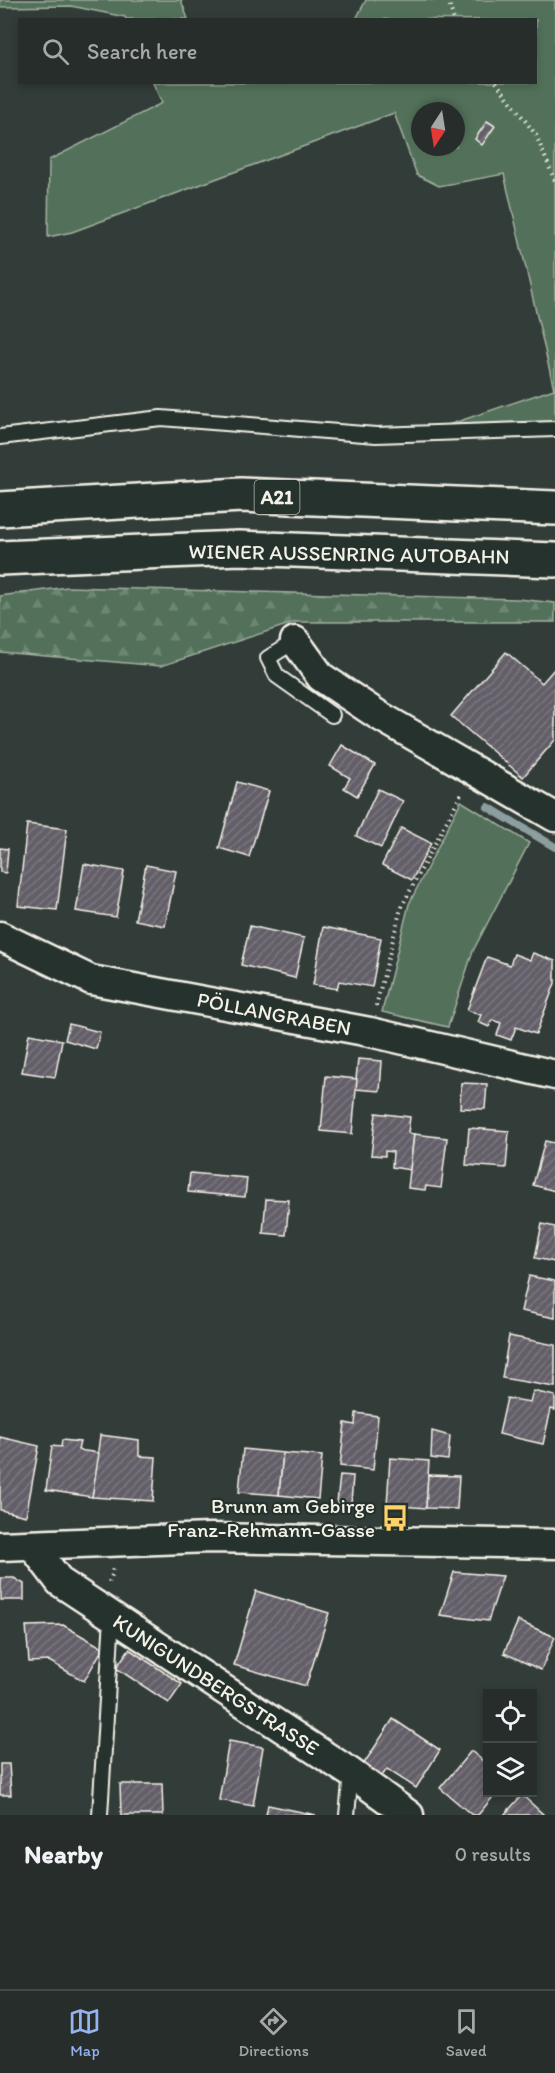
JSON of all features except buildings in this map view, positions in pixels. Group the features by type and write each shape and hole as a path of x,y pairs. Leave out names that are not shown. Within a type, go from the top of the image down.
{"highway":[{"name":"A21","path":"0,509 241,495 555,508"},
{"name":"WIENER AUSSENRING AUTOBAHN","path":"0,558 239,548 555,560"}],"street":[{"path":"295,641 321,677 378,715 555,817"},
{"name":"PÖLLANGRABEN","path":"0,936 91,980 370,1032 555,1075"},
{"path":"0,1546 210,1538 553,1535"},
{"name":"KUNIGUNDBERGSTRASSE","path":"32,1545 60,1582 351,1773 409,1815"}],"lane":[{"path":"0,437 161,418 376,435 555,429"},
{"path":"295,641 268,658 278,676 332,715"},
{"path":"100,1815 105,1612"},
{"path":"347,1815 351,1773"}],"path":[{"path":"447,0 453,18"},
{"path":"498,84 536,135 555,181"},
{"path":"370,1032 401,908 461,794"},
{"path":"105,1612 112,1575 114,1542"}],"green space":[{"path":"0,0 181,0 188,18 126,18 71,6 0,7"},
{"path":"366,0 555,0 555,434 445,426 554,389 504,174 439,186 417,175 394,113 72,232 48,237 49,160 162,103 153,84 537,84 537,18 357,18"},
{"path":"68,587 518,599 555,603 555,622 296,622 161,666 0,652 0,596"},
{"path":"461,801 529,843 473,951 448,1027 382,1012 409,904"}],"waterway":[{"path":"488,807 555,847"}],"place":[{"name":"Brunn am Gebirge Franz-Rehmann-Gasse","path":"395,1518"}]}
